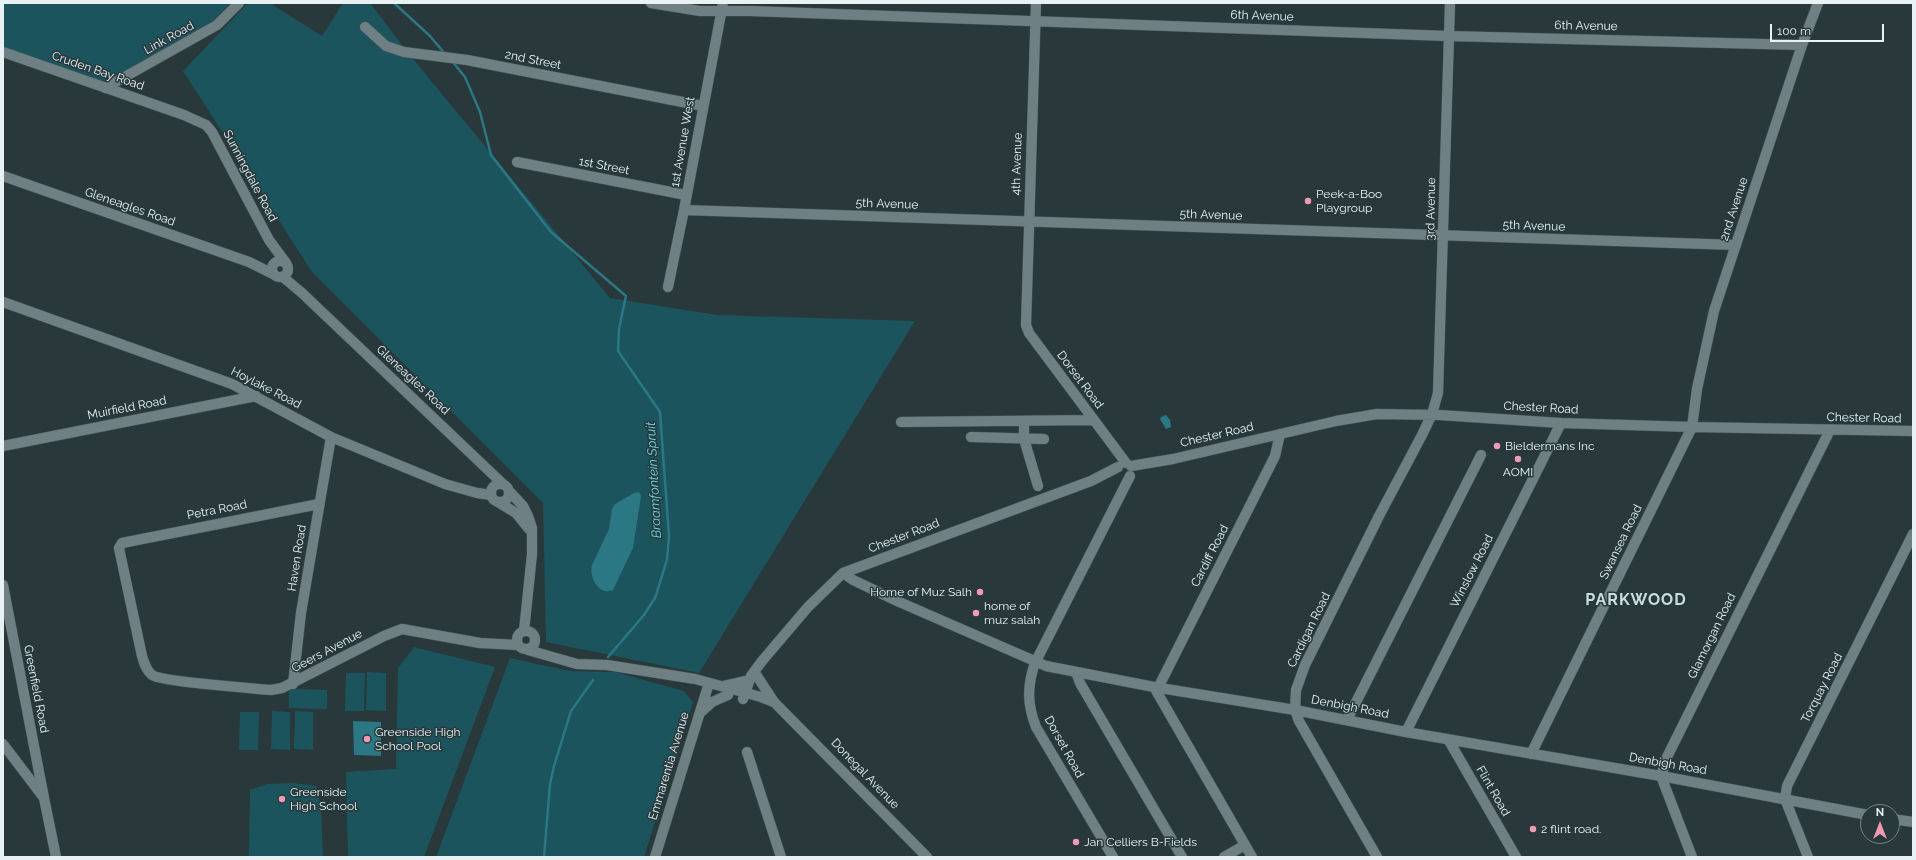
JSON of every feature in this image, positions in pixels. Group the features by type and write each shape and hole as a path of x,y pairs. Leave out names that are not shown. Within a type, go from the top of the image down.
{"street":[{"name":"Link Road","path":"105,88 209,30 222,21 239,3"},
{"name":"6th Avenue","path":"651,3 700,11 723,7 750,11 1036,22 1448,36 1802,45"},
{"name":"4th Avenue","path":"1026,325 1036,3"},
{"name":"3rd Avenue","path":"1432,414 1438,393 1450,3"},
{"name":"2nd Avenue","path":"1692,427 1697,389 1714,310 1802,45 1818,3"},
{"name":"1st Avenue West","path":"668,287 723,7"},
{"name":"2nd Street","path":"365,27 386,46 397,50 421,55 467,60 703,106"},
{"name":"Cruden Bay Road","path":"3,52 184,115"},
{"name":"Sunningdale Road","path":"184,115 206,125 212,132 269,240 280,269"},
{"name":"1st Street","path":"517,162 686,195"},
{"name":"Gleneagles Road","path":"3,176 249,262 280,269 302,293 488,470 523,506 531,522 532,554 524,631"},
{"name":"5th Avenue","path":"684,210 1736,246"},
{"name":"Hoylake Road","path":"3,302 224,381 256,396 330,437 445,484 477,494 491,492"},
{"name":"Dorset Road","path":"1026,325 1029,333 1115,449 1125,470 1122,493 1035,663 1030,677 1028,693 1031,713 1036,726 1113,857"},
{"name":"Muirfield Road","path":"3,446 256,396"},
{"name":"Chester Road","path":"748,697 753,678 759,665 808,607 844,573 1091,481 1125,470 1280,434 1360,416 1377,414 1432,414 1561,423 1913,431"},
{"name":"Cardigan Road","path":"1377,857 1304,733 1295,710 1296,690 1305,665 1379,516 1432,414"},
{"path":"902,422 1094,420"},
{"path":"1024,421 1024,439 1038,486"},
{"name":"Winslow Road","path":"1406,732 1561,423"},
{"name":"Swansea Road","path":"1531,754 1692,427"},
{"name":"Glamorgan Road","path":"1661,776 1667,757 1830,430"},
{"name":"Cardiff Road","path":"1156,687 1275,456 1280,434"},
{"name":"Haven Road","path":"293,684 301,613 330,437"},
{"path":"971,437 1044,439"},
{"path":"1347,720 1481,455"},
{"path":"488,470 493,499 522,518 531,532"},
{"path":"491,492 498,484 506,488 507,500 498,502"},
{"name":"Petra Road","path":"148,670 142,656 120,553 121,544 129,540 319,504"},
{"name":"Torquay Road","path":"1785,799 1790,780 1913,534"},
{"name":"Denbigh Road","path":"844,573 853,580 897,602 1035,663 1156,687 1295,710 1406,732 1448,738 1661,776 1860,813"},
{"name":"Greenfield Road","path":"3,585 56,857"},
{"name":"Geers Avenue","path":"148,670 152,675 162,678 271,690 293,684 384,636 402,629 480,643 523,647"},
{"path":"547,655 532,633 524,631 517,638 523,647 547,655 577,664 607,665 657,674 708,686 728,695 748,697"},
{"path":"523,647 533,647 535,638"},
{"path":"1076,672 1084,690 1182,857"},
{"path":"708,686 721,686 753,678 774,702"},
{"name":"Emmarentia Avenue","path":"655,857 708,686"},
{"path":"721,686 748,697"},
{"path":"1156,687 1252,857"},
{"path":"699,715 712,702 728,695"},
{"name":"Donegal Avenue","path":"748,697 774,702 783,710 927,857"},
{"name":"Donegal Avenue","path":"748,697 783,710"},
{"name":"Flint Road","path":"1448,738 1516,857"},
{"path":"3,744 44,798"},
{"path":"747,752 781,857"},
{"path":"1661,776 1692,857"},
{"path":"1785,799 1808,857"},
{"path":"1900,820 1913,822"},
{"path":"1224,857 1245,845"}],"shaded area":[{"path":"3,3 230,3 208,27 109,83 3,47"},
{"path":"248,3 270,3 322,36 343,3 370,3 409,54 610,298 717,315 915,321 699,673 546,642 543,503 312,272 183,71"},
{"path":"1166,415 1170,420 1171,427 1166,429 1160,419"},
{"path":"639,492 641,496 633,548 613,590 603,590 599,588 593,580 591,570 609,529 612,509 615,504 634,493"},
{"path":"414,647 495,667 424,857 348,857 346,772 396,769 398,668"},
{"path":"510,658 570,671 615,672 684,691 693,702 644,857 436,857"},
{"path":"367,672 386,673 386,711 366,710"},
{"path":"346,673 365,673 364,711 345,711"},
{"path":"289,689 327,690 327,709 289,708"},
{"path":"272,711 290,712 290,750 271,749"},
{"path":"295,711 313,712 313,750 294,749"},
{"path":"240,712 259,712 258,750 239,750"},
{"name":"Greenside High School Pool","path":"353,721 381,722 381,756 354,755"},
{"path":"293,783 316,786 321,806 323,857 249,857 250,790 267,784"}],"waterway":[{"name":"Braamfontein Spruit","path":"394,3 430,36 446,55"},
{"name":"Braamfontein Spruit","path":"452,61 465,77 480,112 491,155 551,232 626,296 619,329 618,351 660,412 669,536 667,560 655,598 644,615 608,657"},
{"name":"Braamfontein Spruit","path":"544,857 550,784 554,766 571,711 593,680"}],"place":[{"name":"Peek-a-Boo Playgroup","path":"1308,201"},
{"name":"Bieldermans Inc","path":"1497,446"},
{"name":"AOMI","path":"1518,459"},
{"name":"Home of Muz Salh","path":"980,592"},
{"name":"home of muz salah","path":"976,613"},
{"name":"Greenside High School Pool","path":"367,739"},
{"name":"Greenside High School","path":"282,799"},
{"name":"2 flint road.","path":"1533,829"},
{"name":"Jan Celliers B-Fields","path":"1076,842"}],"district":[{"name":"PARKWOOD","path":"1636,600"}]}
